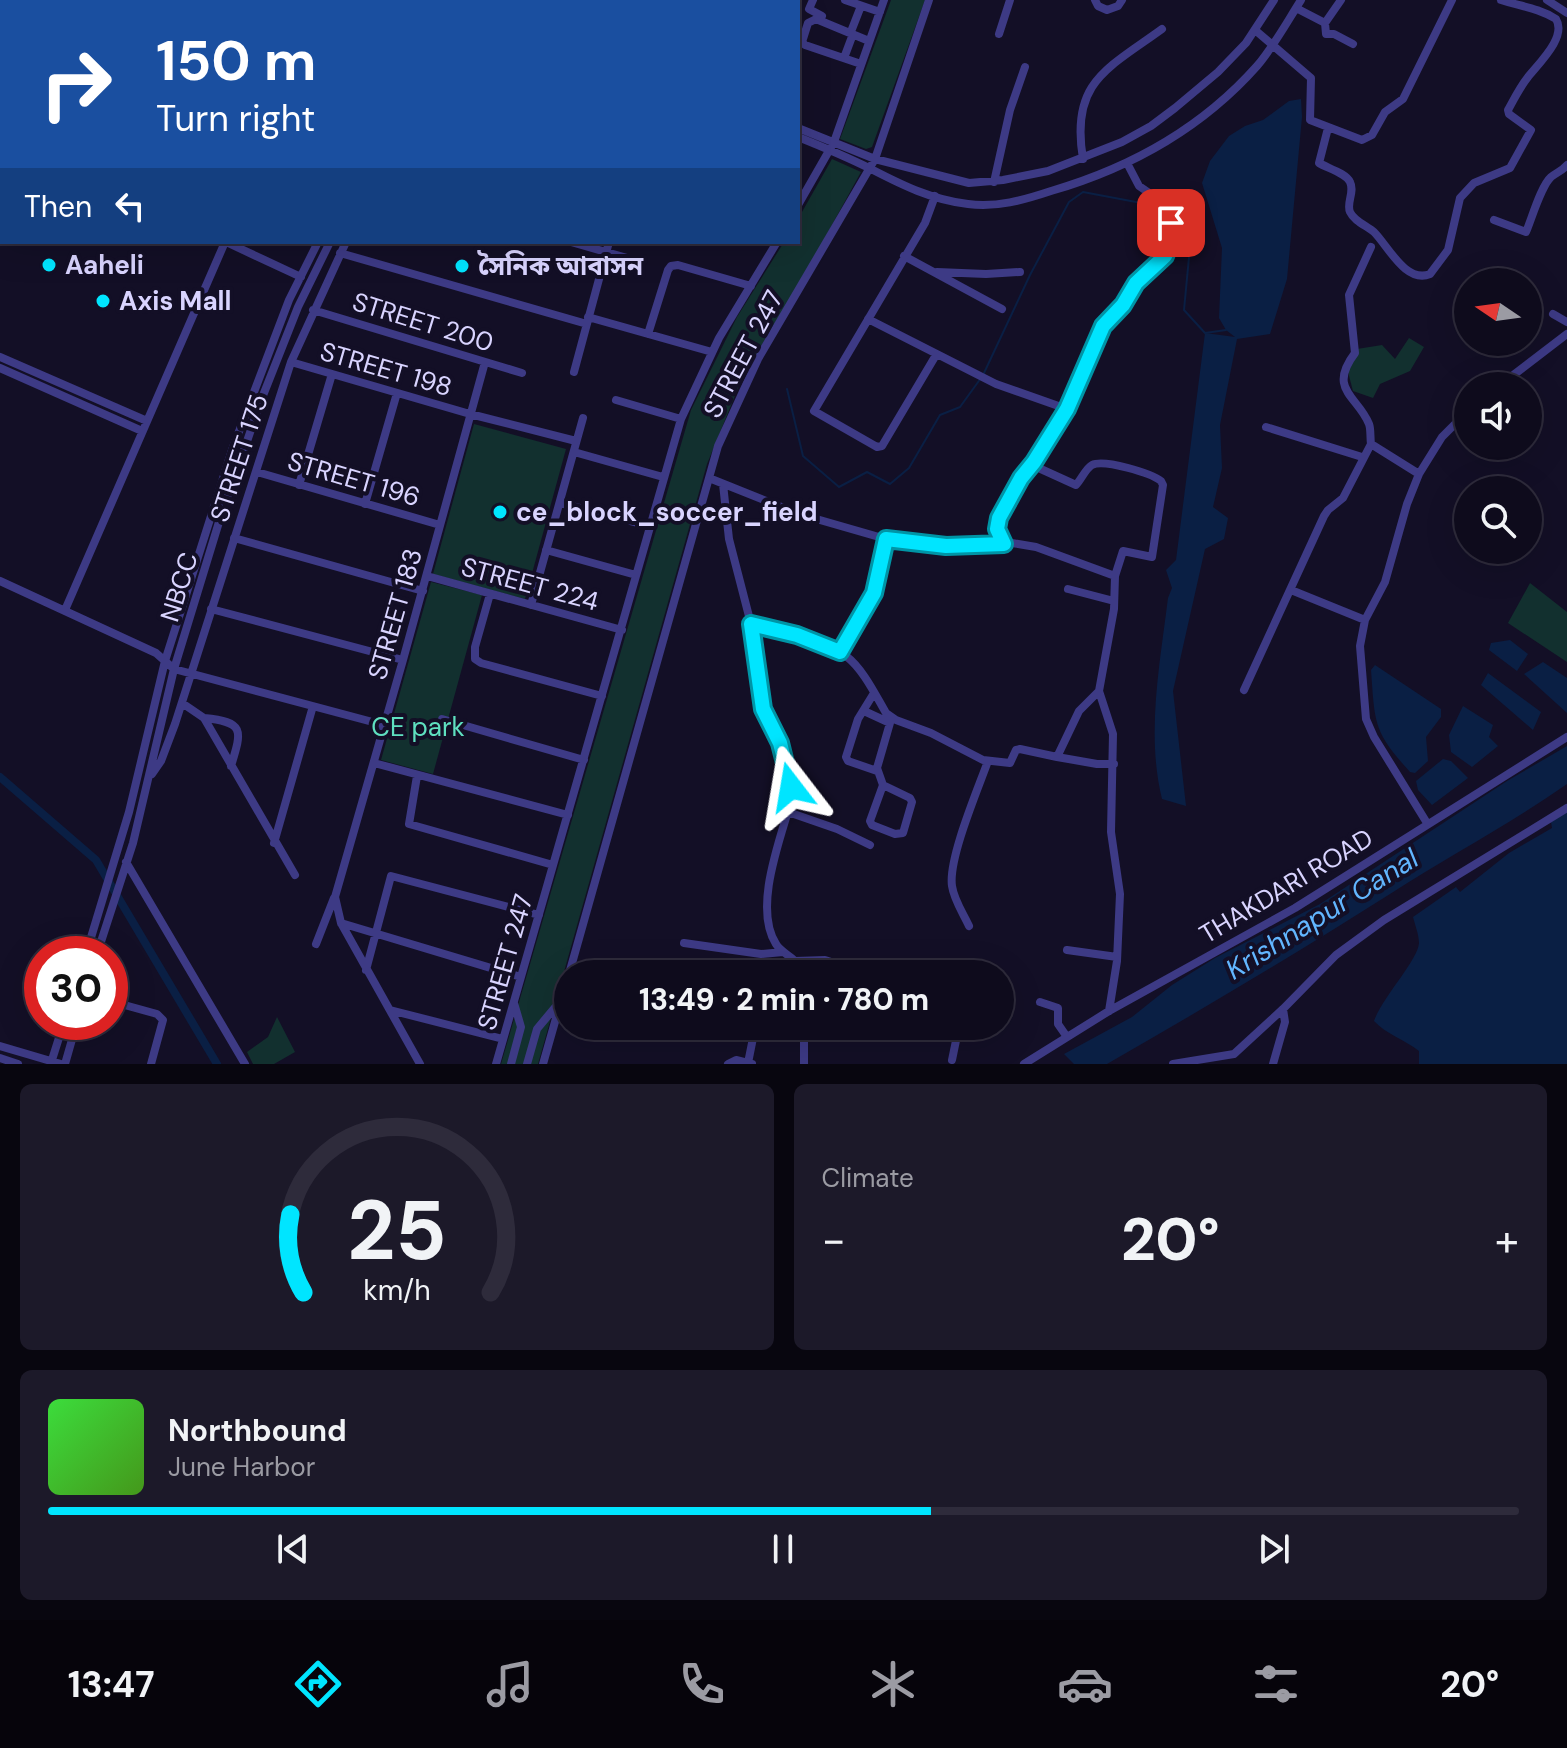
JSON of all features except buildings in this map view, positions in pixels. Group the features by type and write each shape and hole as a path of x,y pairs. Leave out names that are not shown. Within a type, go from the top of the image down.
{"street":[{"path":"813,0 809,9 852,32"},
{"path":"845,0 880,12"},
{"path":"800,202 832,146 884,0"},
{"name":"STREET 247","path":"572,960 718,446 746,381 875,159 929,0"},
{"path":"999,34 1010,0"},
{"path":"1095,0 1098,6 1107,10 1118,6 1122,0"},
{"path":"800,138 969,183 994,182 1048,171 1102,151 1151,126 1175,108 1218,72 1246,43 1274,0"},
{"path":"1341,0 1325,23 1326,34 1334,34 1353,44"},
{"path":"1255,30 1307,73 1312,85 1310,120 1357,140 1367,139 1385,112 1403,99 1452,0"},
{"path":"1328,128 1319,163 1349,179 1352,185 1351,215 1376,234 1405,268 1419,276 1430,274 1448,250 1457,207 1467,189 1514,164 1531,130 1508,110 1529,75 1548,59 1564,37 1565,30 1559,20 1533,8 1501,0"},
{"path":"1547,0 1567,13"},
{"path":"800,129 906,188 970,204 999,204 1067,187 1109,171 1193,125 1258,65 1298,4 1310,16 1325,23"},
{"path":"844,58 861,6"},
{"path":"861,64 805,45 802,42 808,23 816,19 870,39"},
{"path":"1083,159 1078,132 1083,109 1096,78 1162,29"},
{"path":"994,182 1010,110 1025,67"},
{"path":"1102,151 1109,171"},
{"path":"1004,544 997,529 999,518 1021,478 1067,409 1103,326 1123,305 1136,283 1168,251 1172,207 1139,186 1127,163"},
{"path":"1494,220 1526,232 1546,185 1553,175 1561,173 1567,165"},
{"path":"935,196 925,223 814,409 877,447 884,444 936,355"},
{"path":"65,610 225,244"},
{"path":"230,244 310,282"},
{"path":"93,936 108,900 110,878 165,661 232,450 299,276 317,244"},
{"name":"NBCC","path":"101,936 108,900 119,884 126,865 174,669 219,522 262,398 329,244"},
{"name":"STREET 175","path":"148,780 161,761 193,672 291,362 345,244"},
{"path":"578,244 634,260"},
{"path":"574,372 608,244"},
{"name":"STREET 247","path":"496,1064 681,419 712,352 776,244"},
{"path":"1244,690 1277,613 1328,510 1343,498 1371,444 1369,425 1353,402 1344,379 1348,363 1355,353 1349,295 1371,247"},
{"path":"340,253 712,352"},
{"path":"904,256 1002,309"},
{"path":"648,334 671,266 678,265 751,286"},
{"path":"935,272 1020,272"},
{"name":"STREET 200","path":"313,310 522,373"},
{"path":"1553,314 1567,322"},
{"path":"868,319 981,377 1067,409"},
{"path":"1517,372 1567,334"},
{"path":"0,357 147,421"},
{"name":"STREET 198","path":"291,362 576,441"},
{"name":"STREET 183","path":"420,1064 341,923 335,897 485,362"},
{"path":"0,368 142,431"},
{"path":"299,485 332,374"},
{"path":"365,504 397,393"},
{"path":"616,400 681,419"},
{"path":"531,605 583,418"},
{"path":"1427,823 1366,719 1360,646 1365,620 1385,582 1407,504 1419,474 1436,446 1454,426"},
{"path":"1266,427 1362,457"},
{"path":"1371,444 1419,474"},
{"path":"574,452 663,477"},
{"path":"1032,465 1076,485 1090,466 1096,464 1131,469 1161,481 1152,557 1123,551 1115,576 1114,601 1099,691 1113,734 1111,832 1120,894 1117,957 1109,1011"},
{"name":"STREET 196","path":"257,472 440,525"},
{"path":"709,478 799,514 886,539 946,546 1004,544 1036,547 1115,576"},
{"path":"723,484 729,539 751,624 763,709 780,743 791,787 766,902 773,940 794,960"},
{"path":"560,503 650,526"},
{"path":"234,538 423,591"},
{"path":"840,652 874,593 886,539"},
{"path":"546,550 636,575"},
{"name":"STREET 224","path":"427,576 622,630"},
{"path":"0,581 156,653 174,669 384,725"},
{"path":"1068,589 1114,601"},
{"path":"1291,590 1365,620"},
{"path":"490,594 475,647 475,659 602,696"},
{"path":"211,609 403,660"},
{"path":"751,624 797,635 840,652 857,668 892,718 988,761 1010,763 1016,750 1020,749 1097,764 1114,764"},
{"path":"1057,757 1079,711 1099,691"},
{"path":"874,693 849,744 846,760 877,771"},
{"path":"182,703 204,718 295,875"},
{"path":"274,843 313,706"},
{"path":"864,711 890,723 877,771 883,785 910,798 912,802 903,833 895,834 872,825 870,821 883,785"},
{"path":"204,718 227,720 239,730 231,766"},
{"path":"442,719 584,760"},
{"name":"THAKDARI ROAD","path":"1024,1064 1109,1011 1295,908 1567,737"},
{"path":"969,926 951,882 966,818 988,761"},
{"path":"374,763 568,815"},
{"path":"417,776 409,824 553,865"},
{"path":"1173,1064 1234,1054 1336,955 1374,927 1567,808"},
{"path":"788,812 837,829 870,845"},
{"path":"126,865 245,1064"},
{"path":"366,971 391,876 539,915"},
{"path":"110,878 119,884"},
{"path":"316,944 335,897"},
{"path":"341,923 521,977"},
{"path":"684,943 761,954 783,952"},
{"path":"1067,950 1117,957"},
{"path":"511,1064 521,1027 514,1002"},
{"path":"1040,1002 1058,1008 1058,1024 1067,1037"},
{"path":"128,1006 157,1014 163,1020 151,1064"},
{"path":"527,1064 537,1029 554,1008"},
{"path":"1273,1064 1285,1022 1283,1009"},
{"path":"390,1010 503,1039"},
{"name":"STREET 247","path":"543,1064 554,1025"},
{"path":"57,1063 61,1040"},
{"path":"57,1063 68,1040"},
{"path":"728,1064 736,1060 750,1063 753,1040"},
{"path":"804,1040 804,1064"},
{"path":"952,1060 956,1040"},
{"path":"0,1046 57,1063"},
{"path":"1226,1057 1234,1064"},
{"path":"0,1058 18,1064"}],"green space":[{"path":"891,0 925,0 872,147 866,149 840,139"},
{"path":"832,159 861,172 810,265 743,376 707,464 567,960 554,960 554,1007 538,1064 501,1064 691,410 737,317 783,244 800,244 800,215"},
{"path":"1409,338 1424,347 1410,371 1380,384 1373,398 1353,391 1348,372 1357,349 1382,345 1395,359"},
{"name":"ce_block_soccer_field","path":"474,424 566,449 525,599 433,574"},
{"name":"CE park","path":"431,582 482,595 433,774 381,760"},
{"path":"1530,583 1567,612 1567,662 1508,623"},
{"path":"277,1017 295,1052 274,1064 253,1064 247,1052 268,1037"}],"water":[{"path":"1301,99 1287,279 1270,334 1237,339 1220,425 1222,468 1213,507 1228,518 1224,539 1205,549 1173,691 1186,806 1162,799 1157,774 1155,724 1158,673 1172,588 1166,570 1176,560 1205,333 1235,337 1219,318 1222,248 1202,183 1210,161 1229,136 1263,120 1289,101"},
{"path":"1510,640 1528,654 1517,671 1489,650 1491,643"},
{"path":"1543,662 1567,678 1567,713 1524,674"},
{"path":"1375,665 1441,709 1441,717 1426,737 1428,761 1415,773 1410,772 1398,758 1378,726 1371,670"},
{"path":"1488,673 1541,712 1533,730 1481,685"},
{"path":"1463,706 1493,725 1489,737 1498,746 1472,767 1451,752 1449,735"},
{"name":"Krishnapur Canal","path":"1567,746 1567,784 1320,938 1107,1064 1074,1064 1064,1054 1132,1017 1172,985 1215,958 1320,904 1507,781"},
{"path":"1443,759 1451,761 1468,778 1432,805 1418,790 1416,781"},
{"path":"1567,811 1567,1064 1419,1064 1419,1051 1374,1021 1417,950 1419,940 1413,917 1456,887 1460,892 1509,853 1552,828 1551,822"}],"waterway":[{"path":"984,373 1030,275 1069,202 1083,192 1152,205 1169,215"},
{"path":"1177,221 1191,236 1184,310 1205,333 1226,330"},
{"path":"787,389 803,456 839,487 867,472 890,484 909,468 940,415 960,407 981,378"},
{"path":"0,777 96,860 217,1064"}],"place":[{"name":"Aaheli","path":"49,265"},
{"name":"সৈনিক আবাসন","path":"462,266"},
{"name":"Axis Mall","path":"103,301"},
{"name":"ce_block_soccer_field","path":"500,512"}],"route":[{"path":"791,787 780,743 764,715 751,624 797,635 840,652 874,593 886,539 946,546 1004,544 997,529 999,518 1021,478 1067,409 1103,326 1123,305 1136,283 1168,251 1171,223"}]}
